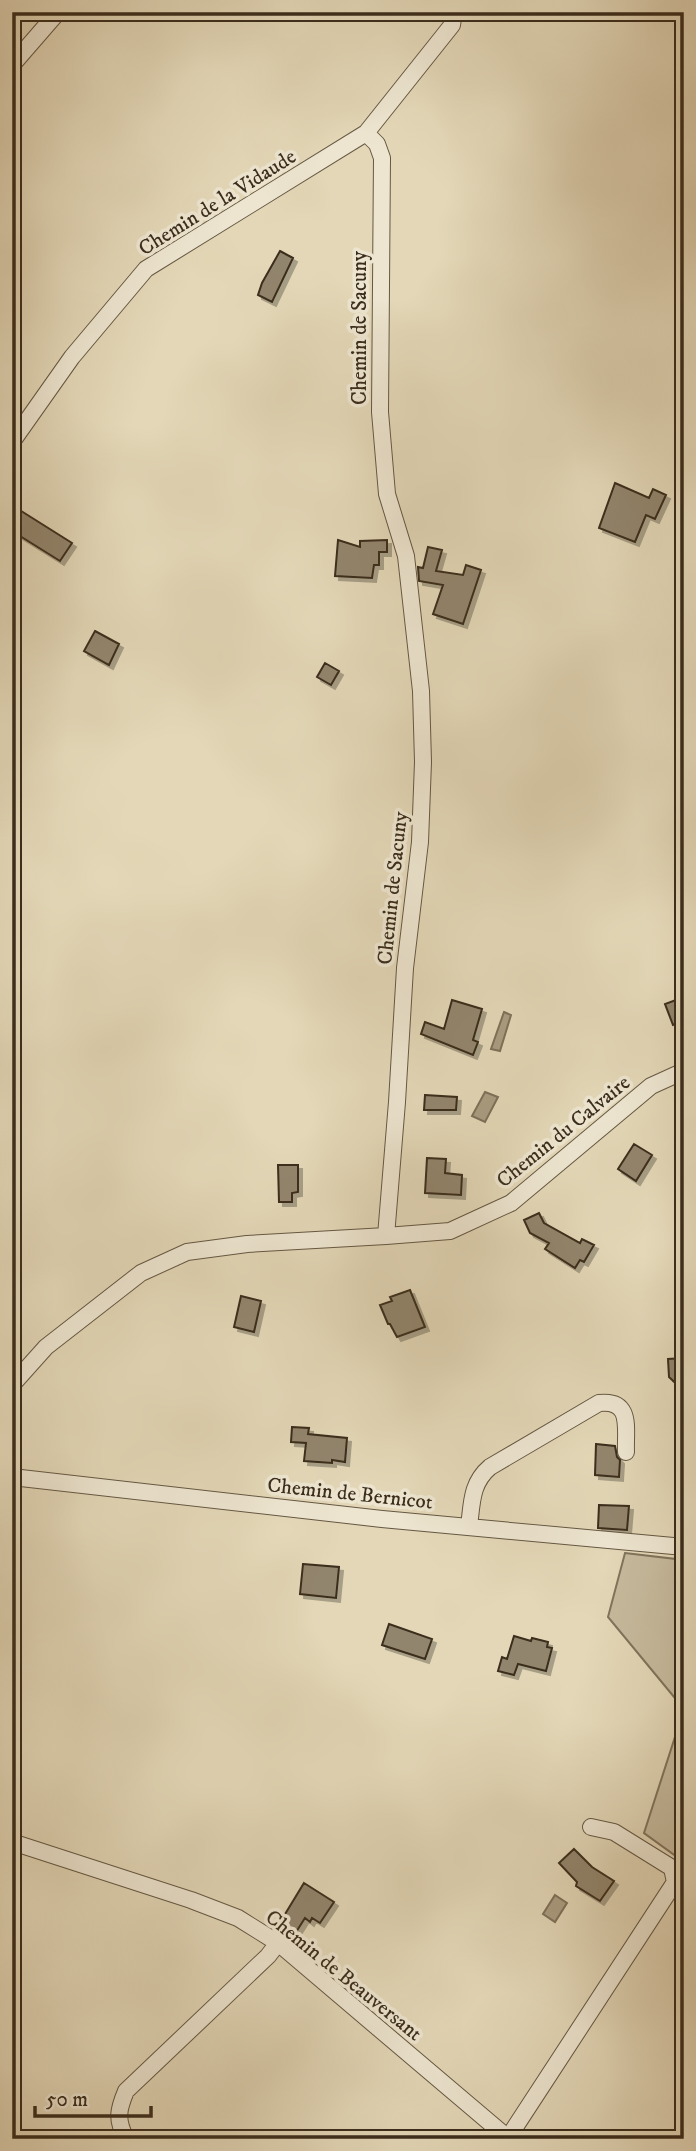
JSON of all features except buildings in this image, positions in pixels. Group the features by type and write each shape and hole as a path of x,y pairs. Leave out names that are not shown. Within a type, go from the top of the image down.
{"street":[{"path":"12,65 58,12"},
{"name":"Chemin de la Vidaude","path":"12,442 72,357 146,269 366,133 452,24 454,12"},
{"name":"Chemin de Sacuny","path":"366,133 377,144 382,158 380,412 387,494 406,556 421,691 423,762 420,842 405,968 386,1236"},
{"name":"Chemin du Calvaire","path":"386,1236 450,1231 511,1203 651,1086 684,1071"},
{"path":"12,1385 46,1346 141,1273 187,1252 247,1244 386,1236"},
{"path":"468,1527 473,1493 481,1475 490,1467 599,1403 618,1405 624,1412 626,1452"},
{"name":"Chemin de Bernicot","path":"12,1477 468,1527 684,1547"},
{"path":"508,2139 675,1882 672,1868 614,1832 591,1827"},
{"name":"Chemin de Beauversant","path":"12,1842 191,1899 238,1918 278,1943 508,2139"},
{"path":"126,2139 120,2127 118,2109 126,2091 268,1956 278,1943"}],"shaded area":[{"path":"504,1012 511,1015 500,1051 491,1049"},
{"path":"485,1092 498,1097 485,1122 472,1116"},
{"path":"625,1553 684,1560 684,1709 608,1617"},
{"path":"684,1709 684,1862 644,1833"},
{"path":"555,1895 567,1903 555,1922 543,1914"}]}
